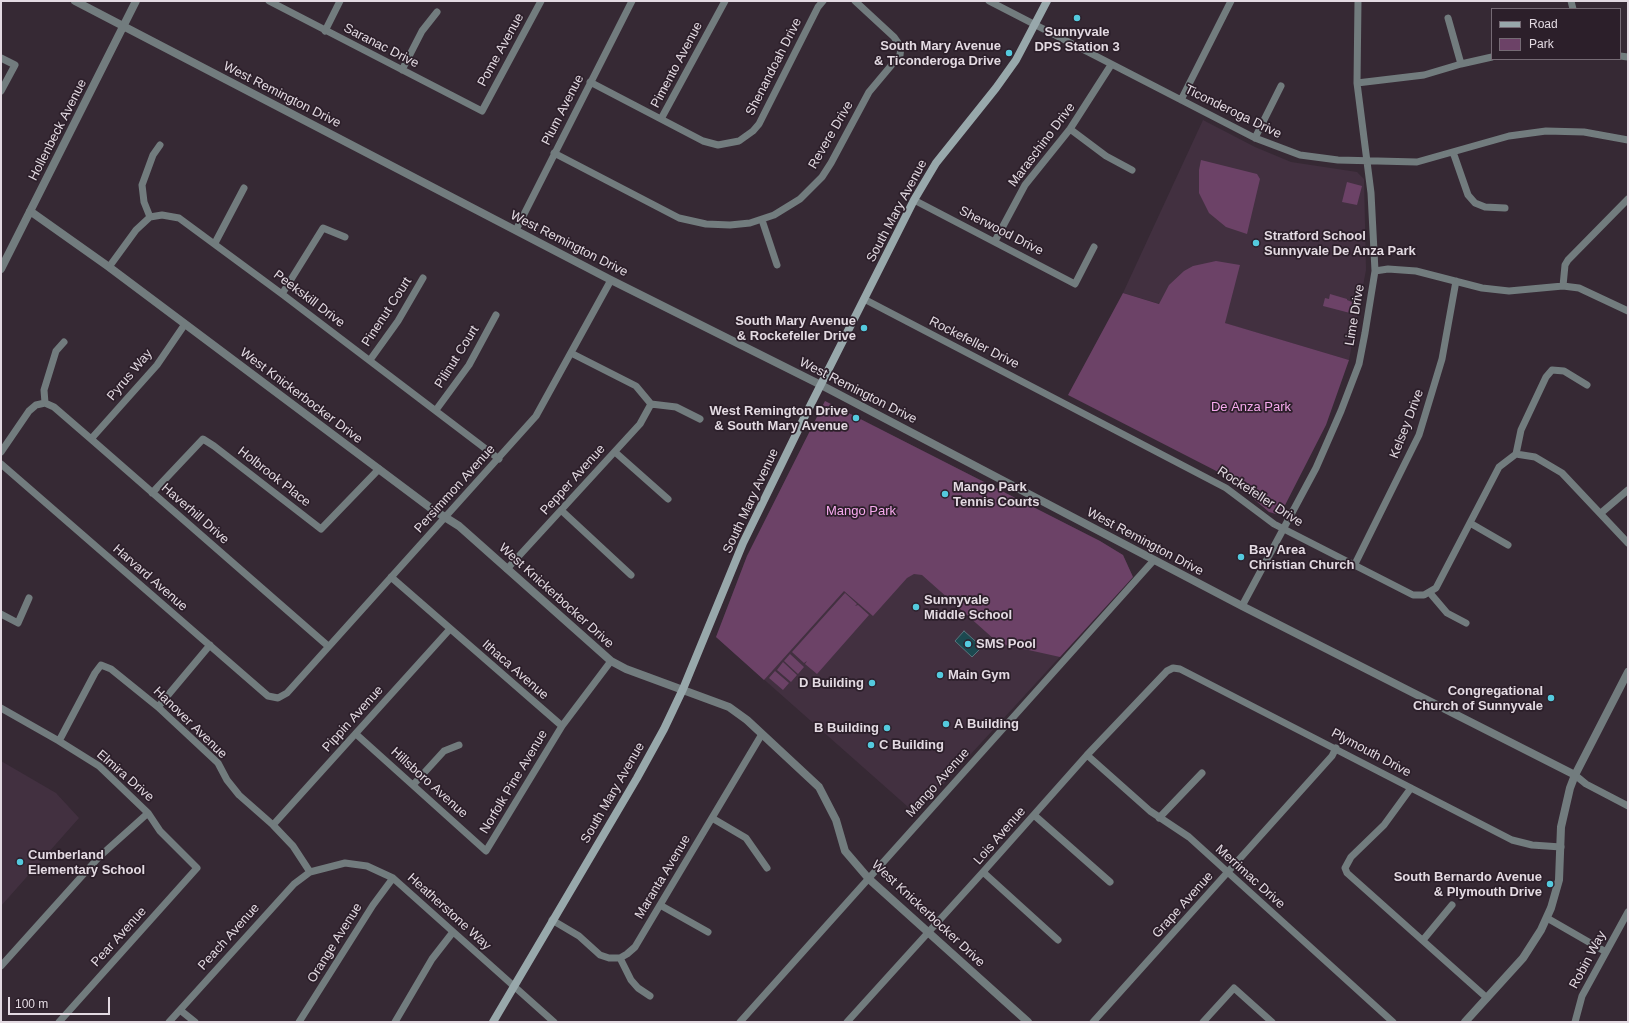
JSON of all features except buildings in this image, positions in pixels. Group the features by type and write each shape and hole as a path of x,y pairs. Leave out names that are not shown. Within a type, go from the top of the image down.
{"main road":[{"name":"South Mary Avenue","path":"493,1022 640,772 683,689 743,543 914,200 936,163 996,88 1016,60 1047,1"}],"street":[{"name":"West Remington Drive","path":"74,1 611,280 821,385 1242,606 1575,776 1586,784 1628,806"},
{"name":"Hollenbeck Avenue","path":"1,269 136,1"},
{"name":"Saranac Drive","path":"269,1 482,111"},
{"path":"325,31 340,1"},
{"name":"Pome Avenue","path":"482,111 541,1"},
{"name":"Plum Avenue","path":"516,230 632,1"},
{"name":"Pimento Avenue","path":"661,119 725,1"},
{"name":"Shenandoah Drive","path":"590,82 710,143 725,145 739,142 747,137 759,124 818,7 823,1"},
{"name":"Revere Drive","path":"554,153 679,218 719,225 739,224 762,220 774,215 800,198 822,176 831,163 869,92 900,55 901,47 894,37 855,1"},
{"name":"Ticonderoga Drive","path":"989,1 1034,26 1255,138 1300,155 1338,160 1417,162 1509,136 1546,130 1584,132 1628,140"},
{"path":"1181,100 1231,1"},
{"name":"Lime Drive","path":"1242,606 1316,468 1341,411 1356,370 1365,333 1375,271 1371,193 1357,83 1358,1"},
{"path":"402,70 422,31 437,12"},
{"path":"1448,18 1461,64"},
{"path":"1357,83 1424,75 1491,57"},
{"path":"1,58 15,65 1,91"},
{"name":"Maraschino Drive","path":"995,241 1025,185 1070,129 1111,65"},
{"path":"1255,138 1281,86"},
{"path":"1070,129 1106,156 1132,170"},
{"path":"109,267 136,230 150,217 144,202 142,185 153,156 160,145"},
{"path":"1453,152 1468,195 1475,203 1484,207 1505,208"},
{"path":"215,243 244,188"},
{"path":"1563,286 1565,265 1568,260 1628,199"},
{"name":"Sherwood Drive","path":"914,200 1075,284 1094,247"},
{"name":"West Knickerbocker Drive","path":"30,211 109,267 379,469 459,526 611,661 729,707 762,734 819,787 836,820 845,850 869,879 1028,1022"},
{"name":"Peekskill Drive","path":"150,217 162,215 179,218 215,243 499,458"},
{"path":"762,220 777,265"},
{"path":"282,294 323,228 345,237"},
{"path":"1375,271 1388,269 1416,271 1482,288 1509,291 1563,286 1579,288 1628,311"},
{"name":"Pinenut Court","path":"370,360 398,321 423,278"},
{"name":"Persimmon Avenue","path":"287,693 328,646 446,518 536,416 611,280"},
{"name":"Kelsey Drive","path":"1354,566 1419,435 1442,359 1456,281"},
{"name":"Rockefeller Drive","path":"864,299 1226,488 1257,512 1283,529 1354,566 1413,595 1424,595 1430,593"},
{"name":"Pilinut Court","path":"436,410 469,365 496,315"},
{"name":"Pyrus Way","path":"91,439 156,364 185,324"},
{"path":"1,452 29,411 36,405 44,403 44,390 56,351 64,342"},
{"path":"571,353 636,386 651,404 676,407 700,419"},
{"path":"1466,623 1447,613 1430,593 1440,582 1499,467 1516,454 1521,430 1546,377 1552,370 1564,371 1587,385"},
{"name":"Haverhill Drive","path":"44,403 54,407 328,646"},
{"name":"Pepper Avenue","path":"507,569 640,424 651,404"},
{"name":"Holbrook Place","path":"152,493 203,439 321,529 379,469"},
{"path":"615,452 668,498"},
{"path":"1516,454 1535,457 1562,473 1628,543"},
{"name":"Harvard Avenue","path":"1,464 268,696 278,698 287,693"},
{"path":"1601,514 1628,490"},
{"path":"562,510 631,575"},
{"path":"1470,523 1508,545"},
{"name":"Mango Avenue","path":"740,1022 1154,560"},
{"name":"Ithaca Avenue","path":"391,577 562,726"},
{"path":"1,614 18,623 29,598"},
{"name":"Pippin Avenue","path":"274,825 450,629"},
{"path":"158,707 210,645"},
{"path":"562,726 611,661"},
{"name":"Hanover Avenue","path":"59,741 101,665 111,669 158,707 218,763 227,780 239,795 274,825 293,846 310,872"},
{"name":"Plymouth Drive","path":"1173,668 1180,669 1336,748 1512,840 1532,845 1561,847"},
{"name":"Lois Avenue","path":"847,1022 1087,755 1167,671 1173,668"},
{"path":"1465,1022 1522,958 1536,939 1547,918 1559,880 1562,819 1575,776 1628,672"},
{"name":"Elmira Drive","path":"1,708 99,766 148,813 160,831 197,868"},
{"name":"Norfolk Pine Avenue","path":"486,851 562,726"},
{"name":"Hillsboro Avenue","path":"356,734 486,851"},
{"name":"Maranta Avenue","path":"620,958 634,947 762,734"},
{"path":"413,785 444,751 458,745"},
{"name":"Grape Avenue","path":"1093,1022 1332,756 1336,748"},
{"name":"Merrimac Drive","path":"1087,755 1159,818 1189,837 1393,1022"},
{"path":"1159,818 1202,773"},
{"path":"1411,788 1384,825 1351,857 1345,868 1347,873 1487,998"},
{"path":"1,966 99,857 148,813"},
{"path":"1034,815 1110,882"},
{"path":"712,818 746,838 767,868"},
{"name":"Heatherstone Way","path":"310,872 330,866 360,864 376,869 393,878 554,1022"},
{"name":"Pear Avenue","path":"59,1022 197,868"},
{"name":"Peach Avenue","path":"169,1022 294,884 310,872"},
{"path":"983,872 1058,940"},
{"name":"Orange Avenue","path":"299,1022 373,905 393,878"},
{"path":"660,905 708,932"},
{"path":"1422,940 1452,905"},
{"name":"Robin Way","path":"1575,1022 1582,996 1628,912"},
{"path":"1547,918 1606,952"},
{"path":"552,920 579,936 600,955 609,958 620,958 631,980 638,988 650,996"},
{"path":"395,1022 432,959 453,932"},
{"path":"1203,1022 1234,988 1272,1022"},
{"path":"180,1010 195,1022"}],"shaded area":[{"name":"Stratford School Sunnyvale De Anza Park","path":"1203,120 1255,147 1291,162 1357,172 1364,179 1366,270 1349,360 1123,293"},
{"name":"Mango Park","path":"825,401 1100,541 1123,555 1133,577 916,814 716,637 747,556"},
{"name":"Cumberland Elementary School","path":"1,761 56,793 79,818 1,906"}],"green space":[{"path":"1201,160 1257,174 1260,179 1247,234 1226,227 1209,213 1199,193 1199,170"},
{"path":"1347,182 1362,186 1357,205 1342,202"},
{"name":"De Anza Park","path":"1216,261 1240,265 1225,323 1349,360 1326,425 1281,513 1276,514 1269,512 1228,477 1068,395 1123,293 1159,304 1169,285 1184,271 1193,266"},
{"path":"1330,294 1352,302 1350,313 1323,306 1325,298 1329,299"},
{"name":"Mango Park","path":"825,401 1100,541 1123,555 1133,577 1060,657 1006,645 1004,648 922,575 914,574 907,578 873,616 844,591 764,680 716,637 747,556"},
{"path":"845,593 857,604 855,606 858,605 869,615 817,674 805,664 807,661 804,663 792,652"},
{"path":"790,654 804,667 798,674 784,661"},
{"path":"783,662 797,675 791,682 777,670"},
{"path":"775,671 789,683 783,690 769,678"}],"water":[{"name":"SMS Pool","path":"964,631 982,647 972,657 955,641"}],"place":[{"name":"Sunnyvale DPS Station 3","path":"1077,18"},
{"name":"South Mary Avenue & Ticonderoga Drive","path":"1009,53"},
{"name":"Stratford School Sunnyvale De Anza Park","path":"1256,243"},
{"name":"South Mary Avenue & Rockefeller Drive","path":"864,328"},
{"name":"West Remington Drive & South Mary Avenue","path":"856,418"},
{"name":"Mango Park Tennis Courts","path":"945,494"},
{"name":"Bay Area Christian Church","path":"1241,557"},
{"name":"Sunnyvale Middle School","path":"916,607"},
{"name":"SMS Pool","path":"968,644"},
{"name":"Main Gym","path":"940,675"},
{"name":"D Building","path":"872,683"},
{"name":"Congregational Church of Sunnyvale","path":"1551,698"},
{"name":"A Building","path":"946,724"},
{"name":"B Building","path":"887,728"},
{"name":"C Building","path":"871,745"},
{"name":"Cumberland Elementary School","path":"20,862"},
{"name":"South Bernardo Avenue & Plymouth Drive","path":"1550,884"}]}
